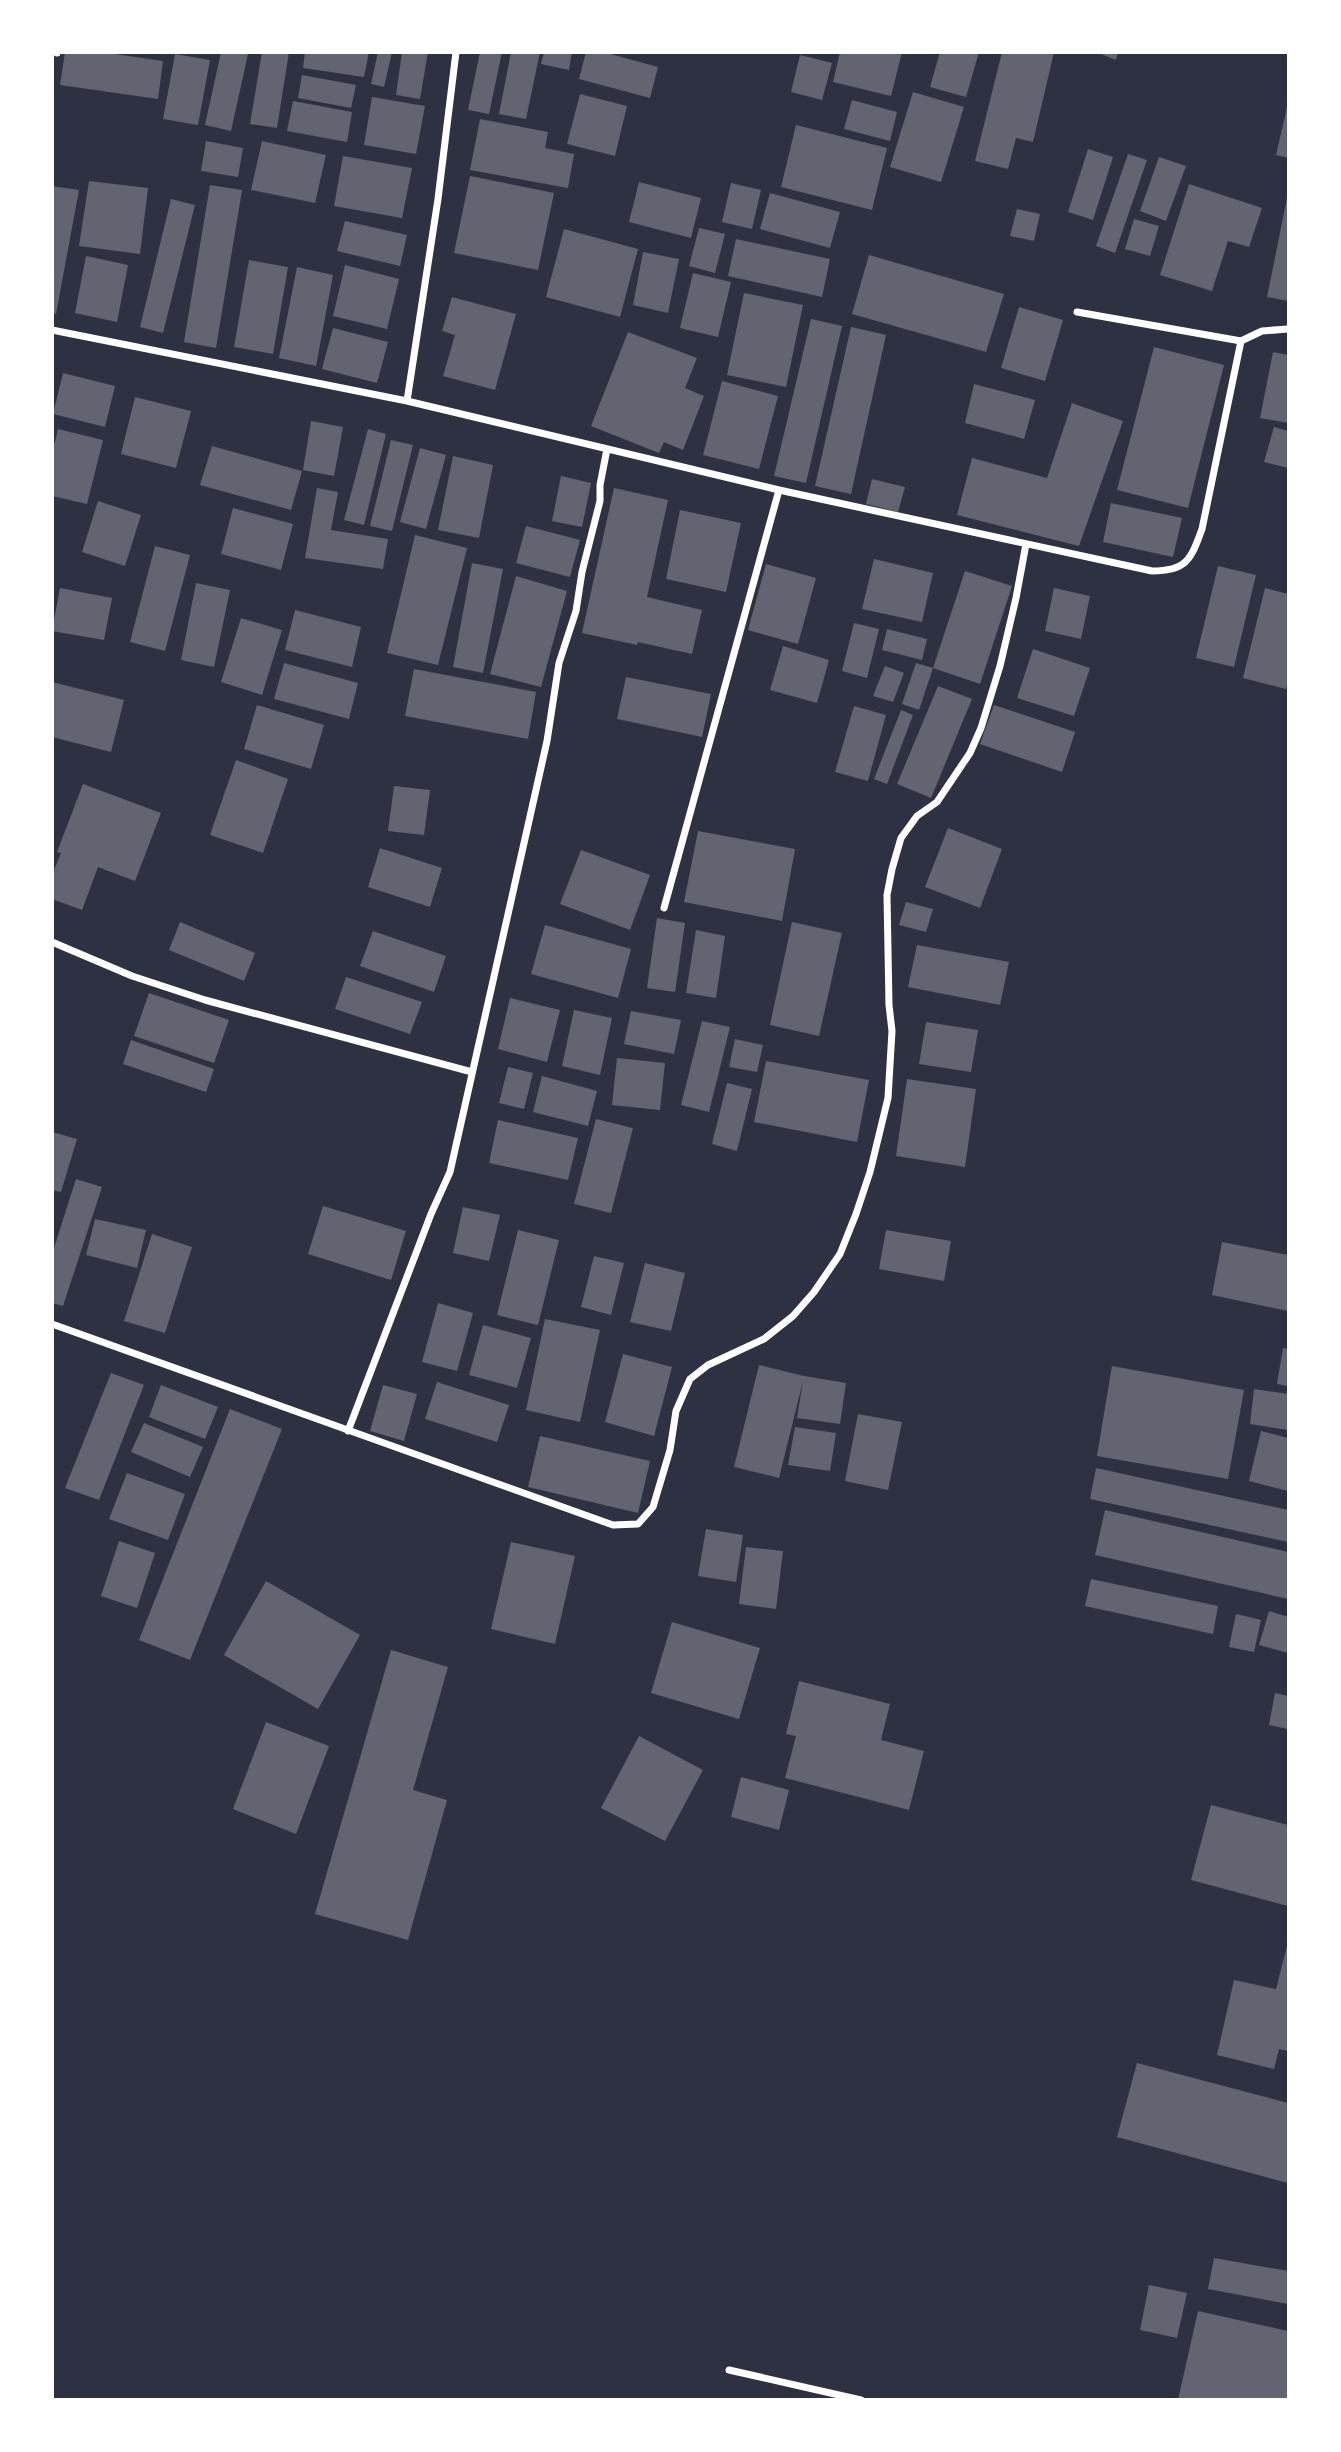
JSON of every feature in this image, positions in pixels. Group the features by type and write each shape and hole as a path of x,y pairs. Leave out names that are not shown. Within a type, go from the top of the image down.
{"street":[{"path":"407,401 438,199 456,52"},
{"path":"1077,312 1241,341 1262,331 1289,329"},
{"path":"52,330 407,401 779,491 1152,570 1169,570 1181,566 1191,557 1202,528 1241,341"},
{"path":"348,1431 431,1214 450,1172 547,741 559,663 576,611 582,572 600,501 600,485 607,449"},
{"path":"664,908 779,491"},
{"path":"52,1324 613,1525 638,1524 653,1507 670,1450 676,1411 690,1379 708,1364 764,1339 793,1316 841,1254 870,1172 888,1098 892,1031 887,895 892,869 901,838 917,816 937,802 970,753 981,728 1000,666 1026,544"},
{"path":"52,942 132,976 205,1000 472,1072"},
{"path":"729,2370 861,2399"}],"building":[{"path":"65,52 101,52 163,61 158,99 60,85"},
{"path":"221,52 248,54 231,131 205,125"},
{"path":"262,52 289,52 277,128 250,124"},
{"path":"305,52 369,52 364,77 303,68"},
{"path":"378,52 392,52 384,87 371,84"},
{"path":"402,52 428,52 420,99 396,95"},
{"path":"480,52 502,52 489,114 468,110"},
{"path":"511,52 540,52 526,119 499,114"},
{"path":"544,52 572,52 569,70 541,64"},
{"path":"586,52 603,52 658,67 650,98 579,79"},
{"path":"840,52 902,52 891,96 833,82"},
{"path":"940,52 979,52 966,97 930,87"},
{"path":"1002,52 1054,52 1033,142 1016,138 1008,169 975,161"},
{"path":"1096,52 1118,52 1116,60"},
{"path":"175,54 210,60 198,125 163,119"},
{"path":"800,55 832,63 822,100 791,92"},
{"path":"302,75 356,85 351,108 298,98"},
{"path":"913,92 964,107 941,182 890,167"},
{"path":"580,94 627,106 615,156 567,144"},
{"path":"372,97 425,106 416,154 364,145"},
{"path":"852,100 897,112 890,141 844,129"},
{"path":"293,101 352,112 347,142 287,131"},
{"path":"1288,107 1288,158 1276,155"},
{"path":"480,119 548,132 545,148 574,154 568,188 470,170"},
{"path":"796,125 887,148 872,210 781,187"},
{"path":"206,141 243,148 238,177 201,171"},
{"path":"262,141 326,155 315,203 251,190"},
{"path":"1088,149 1113,157 1093,220 1068,212"},
{"path":"1128,154 1147,160 1115,253 1096,246"},
{"path":"343,156 412,168 402,218 334,206"},
{"path":"1159,157 1186,166 1166,221 1140,211"},
{"path":"470,176 554,193 538,270 454,253"},
{"path":"89,181 148,188 140,254 79,246"},
{"path":"639,182 701,198 691,238 629,222"},
{"path":"731,183 761,190 752,229 722,222"},
{"path":"1189,184 1262,208 1249,247 1228,241 1212,291 1160,275"},
{"path":"210,185 242,190 216,348 184,342"},
{"path":"52,186 79,190 56,314 52,313"},
{"path":"770,193 840,212 830,248 760,229"},
{"path":"1288,198 1288,301 1267,297"},
{"path":"171,199 195,205 163,333 140,327"},
{"path":"1017,209 1040,214 1034,241 1010,236"},
{"path":"1134,219 1159,226 1150,256 1125,249"},
{"path":"345,221 407,235 400,266 337,251"},
{"path":"699,228 725,234 715,273 689,266"},
{"path":"564,229 638,249 620,317 546,297"},
{"path":"736,239 830,259 822,297 728,276"},
{"path":"643,252 679,259 668,313 633,305"},
{"path":"869,255 1004,294 986,352 852,314"},
{"path":"86,256 128,265 117,322 75,313"},
{"path":"249,260 288,267 273,354 234,347"},
{"path":"345,265 399,279 387,329 333,316"},
{"path":"297,267 333,275 316,366 279,358"},
{"path":"693,273 731,282 718,337 680,328"},
{"path":"744,293 803,305 786,387 727,375"},
{"path":"452,297 516,314 495,390 443,376 455,335 442,331"},
{"path":"1019,307 1063,320 1045,381 1001,368"},
{"path":"811,319 842,326 806,483 774,476"},
{"path":"851,327 886,335 851,494 815,486"},
{"path":"333,328 388,342 377,383 322,369"},
{"path":"628,332 697,358 685,388 704,396 683,450 664,442 659,453 591,426"},
{"path":"1154,347 1224,365 1188,508 1117,490"},
{"path":"1273,352 1288,355 1288,423 1260,418"},
{"path":"63,373 115,386 105,427 53,414"},
{"path":"722,381 778,396 759,469 703,455"},
{"path":"974,384 1035,400 1024,439 965,423"},
{"path":"135,397 191,411 176,468 121,454"},
{"path":"1072,403 1123,421 1079,546 957,515 972,458 1047,478"},
{"path":"311,421 343,427 334,476 303,470"},
{"path":"1274,427 1288,431 1288,468 1264,462"},
{"path":"58,429 103,440 87,504 52,496 52,454"},
{"path":"368,429 386,434 364,525 344,520"},
{"path":"391,440 413,445 392,531 370,526"},
{"path":"212,446 302,471 291,510 200,485"},
{"path":"420,448 446,455 426,529 400,522"},
{"path":"453,456 493,465 479,538 438,530"},
{"path":"561,476 591,483 582,527 552,521"},
{"path":"872,479 905,487 898,512 866,504"},
{"path":"317,488 338,492 331,530 388,539 383,569 305,558"},
{"path":"614,488 668,500 647,597 702,610 692,654 582,633"},
{"path":"98,501 141,515 125,566 82,552"},
{"path":"1111,503 1182,518 1173,557 1103,542"},
{"path":"233,508 293,524 281,570 221,554"},
{"path":"680,510 741,523 726,592 666,579"},
{"path":"526,526 580,540 570,577 516,563"},
{"path":"415,535 467,548 438,665 387,653"},
{"path":"155,546 190,555 165,651 130,642"},
{"path":"874,559 933,573 922,622 862,609"},
{"path":"472,563 503,569 483,673 453,667"},
{"path":"766,564 816,578 798,644 748,630"},
{"path":"1218,566 1256,575 1234,667 1196,658"},
{"path":"965,571 1012,586 980,684 933,668"},
{"path":"516,576 567,591 541,687 490,674"},
{"path":"196,583 230,590 214,667 181,660"},
{"path":"60,588 112,598 104,640 52,631"},
{"path":"1054,588 1090,596 1081,639 1045,631"},
{"path":"1265,588 1288,594 1286,689 1243,678"},
{"path":"295,610 361,627 352,667 285,650"},
{"path":"241,618 282,630 262,695 221,682"},
{"path":"854,623 879,629 867,678 842,671"},
{"path":"887,629 927,639 922,660 882,650"},
{"path":"783,646 829,660 817,703 770,690"},
{"path":"1033,649 1090,668 1074,716 1017,698"},
{"path":"284,663 358,683 349,719 274,699"},
{"path":"916,663 933,668 919,710 902,704"},
{"path":"885,666 904,673 893,702 873,696"},
{"path":"414,669 536,692 528,739 405,716"},
{"path":"626,677 711,694 702,737 617,719"},
{"path":"52,682 124,700 111,752 52,737"},
{"path":"938,686 972,699 931,798 897,784"},
{"path":"257,705 324,725 311,769 244,749"},
{"path":"994,705 1075,732 1062,772 980,744"},
{"path":"854,706 886,715 868,781 835,772"},
{"path":"901,710 913,715 887,784 874,779"},
{"path":"236,760 288,779 263,853 210,835"},
{"path":"83,784 161,813 135,881 98,867 82,910 52,899 52,875 61,853 57,852"},
{"path":"394,786 430,790 424,835 388,831"},
{"path":"948,828 1002,849 980,908 925,887"},
{"path":"698,831 795,849 782,921 684,902"},
{"path":"380,848 442,868 430,907 368,887"},
{"path":"581,850 650,875 630,930 560,904"},
{"path":"906,902 933,909 926,932 899,925"},
{"path":"657,918 685,923 675,992 647,988"},
{"path":"180,922 255,953 244,981 169,950"},
{"path":"792,922 842,933 819,1036 770,1025"},
{"path":"545,925 631,949 618,998 531,974"},
{"path":"696,930 725,936 716,998 686,993"},
{"path":"373,931 446,956 434,992 360,966"},
{"path":"917,945 1009,962 1000,1005 908,987"},
{"path":"346,977 422,1002 410,1034 335,1009"},
{"path":"149,993 229,1020 214,1063 134,1036"},
{"path":"510,998 560,1010 547,1062 498,1049"},
{"path":"574,1010 612,1018 600,1075 562,1066"},
{"path":"631,1011 681,1020 674,1054 624,1044"},
{"path":"702,1021 730,1027 709,1112 681,1105"},
{"path":"926,1022 978,1030 971,1072 919,1064"},
{"path":"735,1039 763,1045 757,1072 729,1067"},
{"path":"131,1040 214,1069 206,1092 123,1064"},
{"path":"617,1058 665,1063 660,1110 612,1105"},
{"path":"766,1061 869,1080 857,1142 754,1122"},
{"path":"508,1067 533,1073 524,1109 499,1103"},
{"path":"542,1076 597,1091 588,1126 533,1112"},
{"path":"907,1079 976,1089 965,1167 896,1156"},
{"path":"727,1083 752,1089 737,1151 712,1144"},
{"path":"596,1119 633,1128 611,1213 574,1204"},
{"path":"498,1120 578,1138 568,1180 489,1163"},
{"path":"52,1132 77,1139 61,1192 52,1190"},
{"path":"76,1179 102,1187 63,1306 52,1303 52,1254"},
{"path":"323,1206 406,1231 391,1280 308,1254"},
{"path":"463,1207 500,1215 489,1261 453,1253"},
{"path":"95,1219 146,1230 137,1268 86,1255"},
{"path":"518,1230 559,1240 538,1325 497,1315"},
{"path":"886,1230 951,1241 944,1281 879,1269"},
{"path":"152,1234 192,1247 165,1333 124,1321"},
{"path":"1222,1242 1288,1255 1288,1311 1212,1295"},
{"path":"594,1256 624,1263 611,1315 581,1307"},
{"path":"645,1263 685,1273 671,1331 630,1322"},
{"path":"438,1303 473,1313 457,1371 422,1362"},
{"path":"545,1319 600,1330 580,1422 526,1410"},
{"path":"483,1325 531,1338 517,1388 469,1375"},
{"path":"1283,1348 1288,1349 1288,1386 1277,1384"},
{"path":"623,1354 672,1367 654,1436 605,1422"},
{"path":"759,1365 846,1383 840,1424 797,1418 803,1381 779,1478 734,1467"},
{"path":"1112,1366 1244,1390 1228,1479 1097,1456"},
{"path":"111,1373 144,1385 99,1500 65,1488"},
{"path":"437,1382 509,1405 497,1442 425,1419"},
{"path":"161,1385 218,1407 205,1439 149,1417"},
{"path":"383,1385 417,1394 404,1441 370,1431"},
{"path":"1254,1389 1288,1394 1288,1430 1250,1424"},
{"path":"230,1409 282,1429 190,1660 139,1640"},
{"path":"858,1414 902,1422 888,1490 845,1481"},
{"path":"144,1423 203,1447 190,1477 131,1452"},
{"path":"795,1427 836,1433 830,1471 788,1465"},
{"path":"1261,1431 1288,1438 1288,1491 1249,1481"},
{"path":"540,1436 650,1461 638,1513 528,1487"},
{"path":"1096,1468 1288,1510 1288,1542 1090,1499"},
{"path":"127,1473 185,1494 168,1540 109,1519"},
{"path":"1105,1510 1288,1552 1288,1599 1095,1555"},
{"path":"706,1529 743,1535 736,1582 698,1576"},
{"path":"119,1541 155,1553 137,1608 101,1596"},
{"path":"511,1542 575,1556 555,1644 491,1629"},
{"path":"746,1547 783,1551 776,1609 739,1604"},
{"path":"1091,1579 1218,1606 1213,1634 1085,1606"},
{"path":"266,1581 360,1635 318,1709 224,1655"},
{"path":"1269,1611 1288,1617 1288,1653 1259,1645"},
{"path":"1236,1614 1261,1620 1254,1652 1229,1647"},
{"path":"672,1622 760,1648 739,1719 651,1693"},
{"path":"391,1650 448,1667 413,1790 447,1800 408,1940 315,1914"},
{"path":"799,1681 890,1704 881,1740 924,1751 909,1810 785,1778 796,1736 786,1734"},
{"path":"1275,1693 1288,1696 1288,1729 1269,1725"},
{"path":"266,1722 329,1746 296,1834 233,1809"},
{"path":"639,1736 703,1770 665,1841 601,1808"},
{"path":"741,1777 789,1790 779,1830 731,1817"},
{"path":"1211,1805 1288,1825 1288,1906 1191,1880"},
{"path":"1288,1942 1288,2051 1279,2049 1274,2069 1217,2055 1234,1980 1276,1989"},
{"path":"1137,2063 1288,2103 1288,2183 1117,2137"},
{"path":"1214,2258 1288,2271 1288,2304 1208,2289"},
{"path":"1149,2285 1187,2293 1177,2338 1140,2330"},
{"path":"1198,2311 1288,2331 1287,2400 1178,2400"}]}
